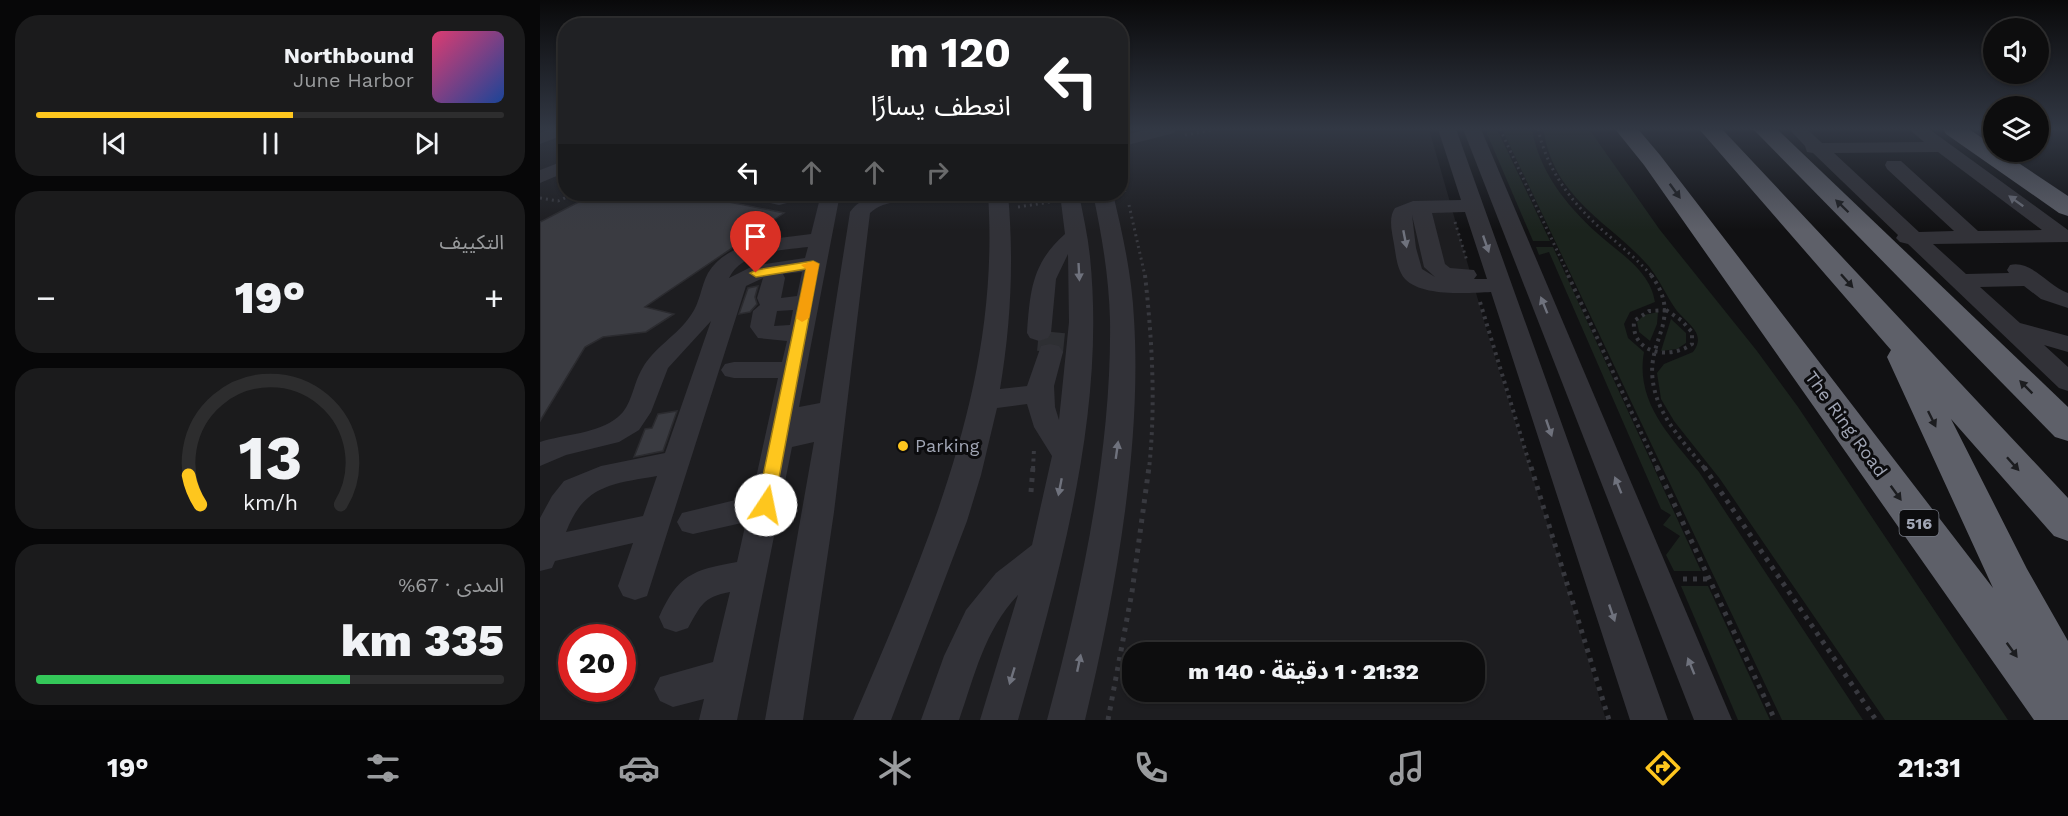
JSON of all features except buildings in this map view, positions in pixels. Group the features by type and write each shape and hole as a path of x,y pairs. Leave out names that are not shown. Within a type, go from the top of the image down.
{"highway":[{"path":"1627,163 1673,226 1728,294 1775,327"},
{"name":"The Ring Road","path":"1653,163 2064,720"},
{"path":"1740,163 2068,525"},
{"path":"1806,163 1876,239 2068,428"},
{"path":"1990,163 2068,208"},
{"path":"1889,328 1997,551 2068,688"}],"street":[{"path":"1454,163 1462,206 1486,280 1649,720"},
{"path":"1486,163 1713,720"},
{"path":"1835,163 2068,382"},
{"path":"1839,166 1965,164 2066,236"},
{"path":"1894,165 1972,237"},
{"path":"540,177 558,169"},
{"path":"540,189 558,183"},
{"path":"773,211 789,201"},
{"path":"718,720 766,505 811,276 828,201"},
{"path":"784,720 862,208 876,201"},
{"path":"999,720 1047,553 1066,453 1078,356 1080,310 1075,224 1056,201"},
{"path":"1066,720 1097,582 1122,417 1123,304 1104,201"},
{"path":"872,720 954,513 971,456 986,391 1000,282 999,202"},
{"path":"1462,206 1420,207 1437,269 1450,275 1486,280"},
{"path":"1066,453 1048,429 1043,416 1043,356 1055,279 1049,265 1060,250 1076,236"},
{"path":"1876,239 2066,236"},
{"path":"540,455 562,444 616,432 630,423 657,365 700,319 708,306 719,273 731,261 765,248 811,276"},
{"path":"635,586 736,283 743,277 756,273 850,280"},
{"path":"1960,281 2023,274 2049,294 2068,301"},
{"path":"774,278 769,298 771,304 785,305 811,276"},
{"path":"765,311 762,327 767,333 800,331"},
{"path":"2010,328 2068,344"},
{"path":"759,343 742,370 792,370"},
{"path":"986,391 1043,356"},
{"path":"780,430 831,419"},
{"path":"541,553 564,503 574,490 594,479 676,462"},
{"path":"693,522 766,505"},
{"path":"541,553 655,526"},
{"path":"940,720 972,632 988,607 1015,577 1047,553"},
{"path":"676,617 695,589 709,583 750,574"},
{"path":"953,720 982,640 988,607"},
{"path":"673,689 729,675"}],"path":[{"path":"1516,163 1775,720"},
{"path":"1548,163 1561,185 1587,215 1643,265 1657,285 1666,310 1663,331 1655,352 1652,378 1657,401 1666,418 1703,464 1876,720"},
{"path":"540,198 558,201"},
{"path":"999,202 1027,201"},
{"path":"1462,206 1486,280 1609,720"},
{"path":"1666,310 1688,326 1693,338 1692,344 1681,352 1655,352 1640,342 1633,331 1634,321 1642,314 1666,310"},
{"path":"1031,494 1034,445"},
{"path":"1108,720 1137,576 1147,492"}],"shaded area":[{"path":"540,163 558,163 558,201 1128,201 1128,163 1439,163 1489,338 1558,557 1606,720 540,720"},
{"path":"1499,163 1513,163 1550,241 1533,241"},
{"path":"1518,163 1543,163 1547,173 1575,211 1632,263 1647,281 1655,302 1630,312 1624,324 1628,338 1644,352 1645,387 1657,417 1699,472 1863,720 1782,720"},
{"path":"1553,163 1613,163 1660,230 1757,351 1798,407 2008,720 1885,720 1720,479 1674,421 1661,399 1657,373 1664,364 1693,352 1697,346 1697,335 1677,311 1649,267 1586,208 1559,174"},
{"path":"1536,247 1553,247 1701,571 1674,571 1666,555 1680,536 1663,525 1671,515 1661,509 1549,252 1539,255"},
{"path":"1658,312 1657,324 1650,341 1639,332 1637,322 1644,315"},
{"path":"1671,319 1686,333 1686,343 1677,349 1661,351"},
{"path":"1681,586 1708,586 1770,720 1738,720"}],"tunnel":[{"path":"1050,352 1052,332"}],"slow traffic":[{"path":"802,318 813,264 807,265"}],"place":[{"name":"Parking","path":"903,446"}],"route":[{"path":"756,273 813,264 766,505"}]}
